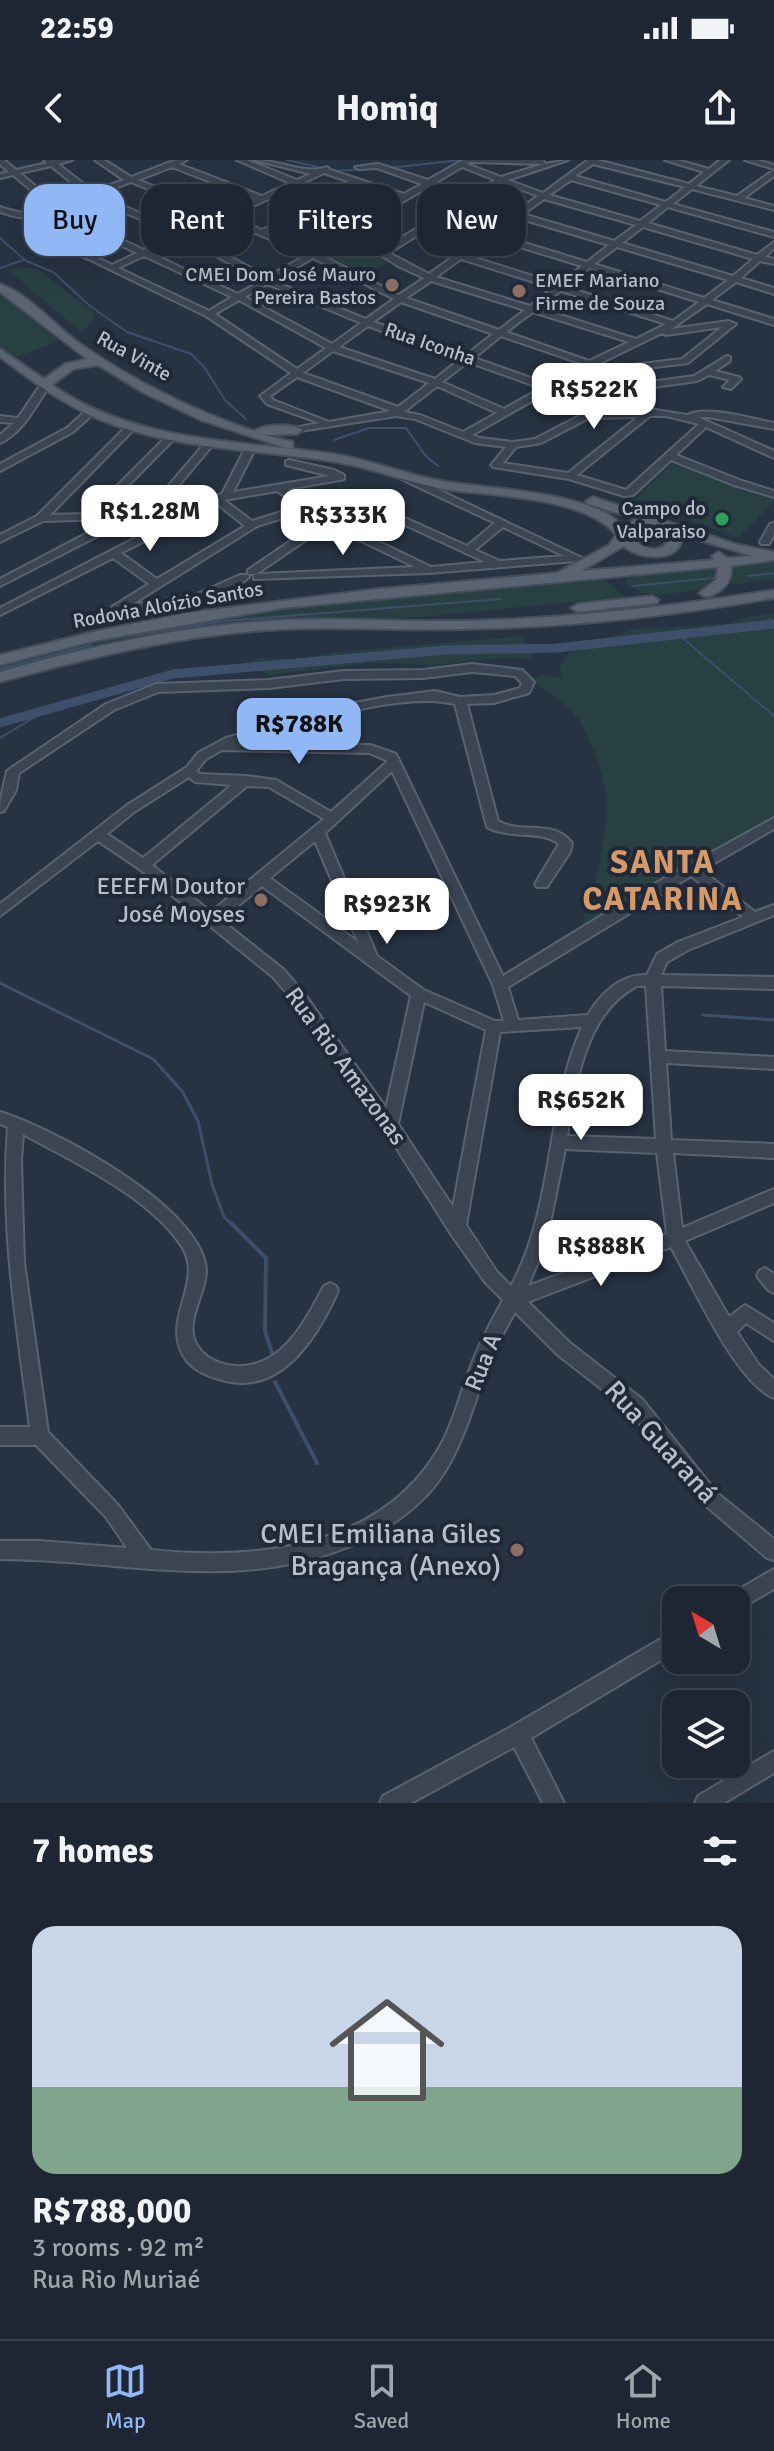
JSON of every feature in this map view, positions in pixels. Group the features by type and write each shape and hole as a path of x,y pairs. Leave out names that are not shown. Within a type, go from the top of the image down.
{"main road":[{"name":"Rua Vinte","path":"0,287 100,362 220,423 262,439 356,457 446,480 558,491 665,526"},
{"path":"28,372 56,366 67,356 72,343"},
{"path":"0,352 45,385 90,412 132,426 208,445 341,460 405,477 551,501 603,516 616,525 635,550 658,553 673,547 677,541 665,526"},
{"path":"45,385 69,365 100,362"},
{"path":"186,440 208,436 220,423 255,431 297,430"},
{"path":"227,448 297,430"},
{"path":"292,446 289,437 297,430"},
{"path":"656,600 628,590 618,580 623,537 627,527 635,523 665,526 774,557"},
{"path":"665,526 712,551 724,563 726,573 722,583 706,593"},
{"path":"562,576 614,548 623,537"},
{"name":"Rodovia Aloízio Santos","path":"0,660 102,634 230,611 774,557"},
{"path":"408,624 656,600 774,583"},
{"name":"Rodovia Aloízio Santos","path":"0,677 107,650 232,630 293,624 508,624 609,618 774,594"}],"street":[{"path":"0,160 28,184"},
{"path":"0,176 68,160"},
{"path":"99,160 142,184"},
{"path":"151,160 162,168"},
{"path":"122,184 183,160"},
{"path":"241,160 297,183"},
{"path":"259,160 324,171 366,184"},
{"path":"308,160 324,171"},
{"path":"348,178 367,160"},
{"path":"359,167 399,160"},
{"path":"401,241 502,179 564,160"},
{"path":"669,160 711,172"},
{"path":"297,430 398,412 725,160"},
{"path":"739,198 774,169 749,160"},
{"path":"401,199 466,161 554,162"},
{"path":"466,161 544,196 774,262"},
{"path":"526,209 592,161 774,208"},
{"name":"Rua Iconha","path":"50,162 78,184"},
{"path":"172,164 262,199"},
{"path":"378,166 428,183"},
{"path":"253,203 324,171"},
{"path":"570,177 774,235"},
{"path":"758,183 774,188"},
{"path":"0,209 24,217"},
{"path":"526,218 774,291"},
{"path":"253,228 269,235"},
{"path":"263,232 269,229"},
{"path":"463,436 590,364 674,324 734,280 774,244"},
{"path":"526,246 772,321"},
{"path":"111,268 141,255"},
{"path":"86,256 209,314 298,374 489,443 513,445 538,441 587,415 649,412 774,426"},
{"path":"148,256 241,298 333,348 435,382 504,412"},
{"name":"Rua Iconha","path":"222,256 269,282 368,323 547,387"},
{"path":"209,314 311,256"},
{"path":"318,256 400,299 590,364"},
{"path":"391,256 431,278 635,341"},
{"path":"326,423 265,398 461,256 674,324"},
{"path":"654,334 772,321"},
{"path":"565,378 685,361 732,324"},
{"path":"565,378 576,395 697,378 727,359"},
{"path":"709,372 736,379 728,387"},
{"path":"0,440 21,421 45,385"},
{"path":"0,468 70,430 90,412"},
{"path":"570,476 649,412"},
{"path":"513,445 496,465 570,476 619,493 629,493 671,456 700,418"},
{"path":"700,418 774,455"},
{"path":"0,419 21,421"},
{"path":"0,539 41,518 132,426"},
{"path":"93,515 172,436"},
{"path":"149,515 208,445"},
{"path":"221,497 249,451"},
{"path":"671,456 774,494"},
{"path":"41,518 149,515 187,509 221,497 340,477 289,463"},
{"path":"251,575 429,570 577,558 405,477"},
{"path":"280,488 305,508 332,523 429,570"},
{"path":"221,497 252,524"},
{"path":"305,508 252,524 117,608 207,597 251,575 332,523 374,507 503,566"},
{"path":"0,612 178,520 187,509"},
{"path":"0,583 128,516"},
{"path":"468,550 501,523"},
{"path":"765,542 774,526"},
{"path":"114,553 156,584"},
{"path":"0,808 10,790 6,773 110,707 156,688 269,684 472,668 523,676 528,686 520,692 494,699 460,701 435,695 363,705 258,732 216,747 202,756 191,770 130,809 0,911"},
{"path":"460,701 492,824 505,831 551,834 566,843 542,884"},
{"path":"216,747 370,749 388,754 395,761 500,985 513,1026"},
{"path":"212,919 318,832 395,761"},
{"path":"191,770 195,778 272,783 331,818"},
{"path":"143,865 174,836 246,780"},
{"path":"500,985 774,823"},
{"path":"318,832 372,959"},
{"name":"Rua Rio Amazonas","path":"99,835 143,865 278,973 298,996 390,1125 491,1277 513,1300"},
{"path":"693,870 755,919"},
{"path":"262,879 419,994 494,1027 592,1021"},
{"name":"Rua A","path":"0,1550 234,1564 311,1550 354,1535 405,1506 429,1481 446,1455 483,1354 513,1300 538,1245 577,1065 592,1021 621,986 653,978 662,958 683,946 774,910"},
{"path":"774,983 653,978 664,1146 675,1238 753,1371 774,1390"},
{"path":"390,1125 419,994"},
{"path":"457,1229 494,1027"},
{"path":"660,1057 774,1063"},
{"path":"8,1120 115,1179 165,1217 187,1240 200,1266 184,1335 193,1355 211,1369 235,1375 249,1374 276,1364 305,1337 330,1291"},
{"path":"8,1120 13,1160 16,1263 40,1436 112,1511 146,1559"},
{"path":"561,1142 774,1151"},
{"path":"513,1300 774,1196"},
{"name":"Rua Guaraná","path":"513,1300 564,1349 636,1405 711,1499 774,1551"},
{"path":"727,1330 745,1313 774,1333"},
{"path":"0,1436 40,1436"},
{"path":"750,1593 774,1578"},
{"path":"390,1803 518,1734 662,1648"},
{"path":"518,1734 554,1803"},
{"path":"705,1803 774,1761"}],"green space":[{"path":"327,256 380,256 390,262 361,276"},
{"path":"37,268 94,313 94,318 82,333 7,269"},
{"path":"0,294 59,341 16,357 0,346"},
{"name":"Campo do Valparaiso","path":"673,463 774,501 738,538 635,499"},
{"path":"774,562 774,580 732,584 732,566"},
{"path":"715,567 721,570 721,575 707,589 660,595 641,593 624,582 632,575"},
{"path":"601,576 625,597 419,617 257,623 0,674 0,664 74,645 223,617 298,606"},
{"path":"774,614 774,818 581,931 604,840 607,809 605,787 581,723 560,700 531,681 543,675 562,678 562,662 576,648 634,629 726,624 751,616"},
{"path":"522,636 525,642 535,647 535,653 529,659 513,657 435,665 370,663 269,675 245,663 262,658 296,660 337,652"}],"waterway":[{"path":"287,160 336,171 381,168"},
{"path":"389,168 461,160"},
{"path":"0,238 26,261 53,272 90,306 127,332 191,354 204,367 225,400 246,419"},
{"path":"0,268 23,260"},
{"path":"334,440 369,428 406,428 425,455 438,466"},
{"path":"748,576 774,573"},
{"path":"633,586 714,578"},
{"path":"131,636 225,621 500,599"},
{"path":"770,619 774,622"},
{"path":"0,723 173,674 446,650 557,648 774,624"},
{"path":"679,635 774,716"},
{"path":"0,669 91,645"},
{"path":"0,738 45,711"},
{"path":"0,983 153,1059 182,1091 198,1121 212,1184 224,1217 233,1225"},
{"path":"703,1015 774,1020"},
{"path":"233,1225 266,1258 265,1331 273,1356"},
{"path":"275,1382 317,1463"}],"place":[{"name":"CMEI Dom José Mauro Pereira Bastos","path":"392,285"},
{"name":"EMEF Mariano Firme de Souza","path":"519,291"},
{"name":"Campo do Valparaiso","path":"722,519"},
{"name":"EEEFM Doutor José Moyses","path":"261,900"},
{"name":"CMEI Emiliana Giles Bragança (Anexo)","path":"517,1550"}],"district":[{"name":"SANTA CATARINA","path":"663,880"}]}
